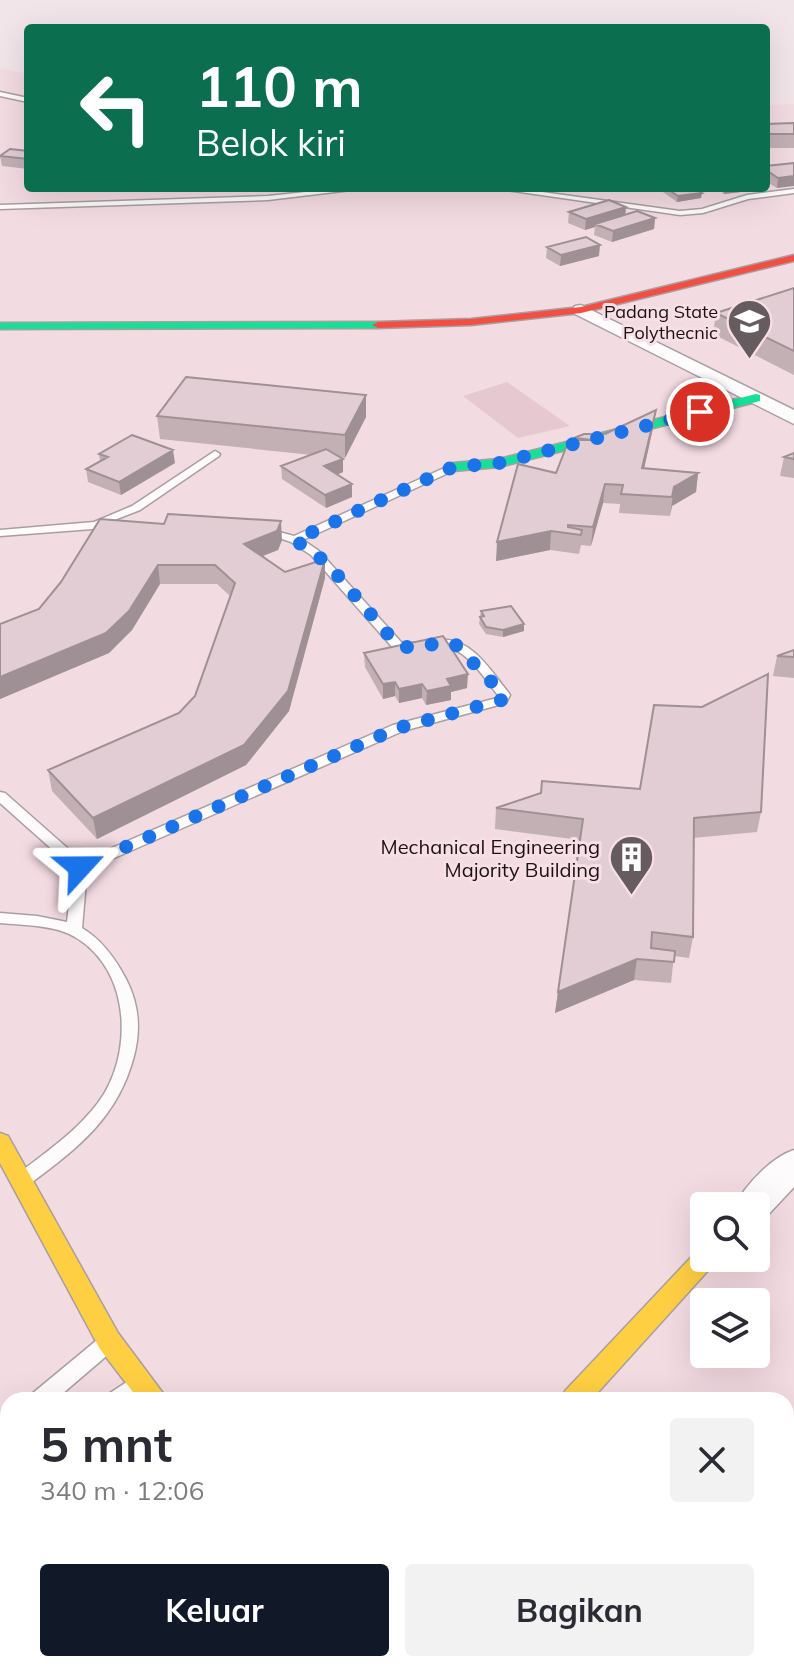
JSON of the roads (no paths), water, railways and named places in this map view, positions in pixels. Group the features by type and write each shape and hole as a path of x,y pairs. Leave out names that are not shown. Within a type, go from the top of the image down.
{"street":[{"path":"0,326 391,326 519,318 581,310 794,258"},
{"path":"581,310 794,418"},
{"path":"453,467 499,463 756,398"},
{"path":"8,1158 109,1341 150,1392"},
{"path":"767,1192 794,1164"},
{"path":"581,1392 692,1272"}],"lane":[{"path":"0,94 24,99"},
{"path":"526,192 680,213 703,211 747,197 794,191"},
{"path":"0,207 268,198 326,192"},
{"path":"91,525 136,508 215,454"},
{"path":"295,540 453,467"},
{"path":"0,533 91,525 137,526"},
{"path":"80,867 398,728 502,700 504,695 456,645 446,642 411,648 392,642 327,563 295,540 275,533 244,530"},
{"path":"0,796 80,867"},
{"path":"74,931 80,867"},
{"path":"0,918 33,921 74,931 98,949 126,992 131,1027 116,1087 78,1137 8,1158"},
{"path":"49,1392 109,1341"},
{"path":"127,1392 142,1380"}],"place":[{"name":"Padang State Polythecnic","path":"749,360"},
{"name":"Mechanical Engineering Majority Building","path":"631,896"}]}
